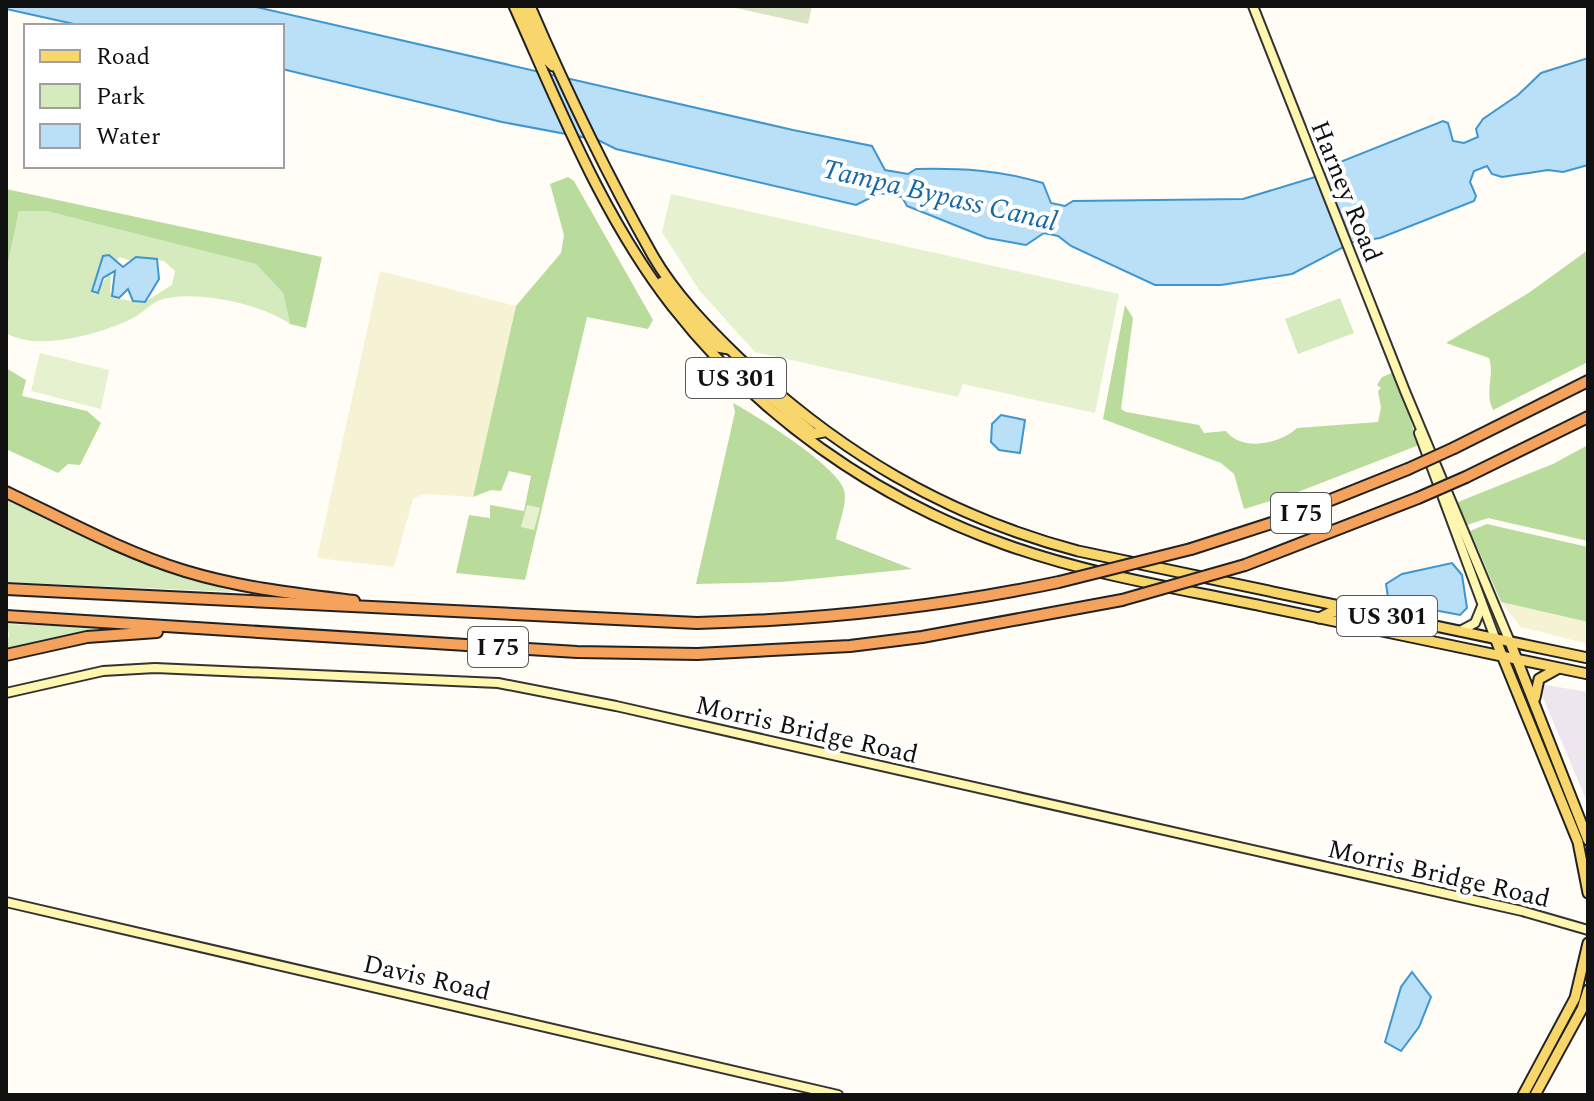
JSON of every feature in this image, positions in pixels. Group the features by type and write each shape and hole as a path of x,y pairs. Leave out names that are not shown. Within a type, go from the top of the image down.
{"highway":[{"name":"I 75","path":"6,589 598,620 748,622 898,609 1059,582 1191,549 1278,521 1408,469 1588,381"},
{"name":"I 75","path":"6,616 617,653 737,653 922,637 1122,600 1245,565 1418,498 1588,417"},
{"path":"6,492 119,546 208,578 294,595 439,611"},
{"path":"6,655 59,641 115,633 259,632"}],"main road":[{"name":"US 301","path":"514,6 587,168 652,278 688,326 733,375 783,419 840,462 880,487 950,522 1043,556 1588,674"},
{"path":"521,6 545,58 559,72"},
{"name":"US 301","path":"530,6 605,172 654,258 710,330 824,432 924,495 1028,538 1102,557 1588,658"},
{"path":"652,278 662,282 717,347 730,349"},
{"path":"733,375 740,372 814,434 824,432"},
{"path":"1319,618 1333,611 1425,624"},
{"path":"1495,638 1578,842 1588,893"},
{"path":"1510,642 1588,840"},
{"path":"1536,705 1539,679 1549,670 1559,668"},
{"path":"1523,1095 1575,998 1588,943"},
{"path":"1535,1095 1582,1009 1588,992"}],"street":[{"name":"Harney Road","path":"1253,6 1405,391 1510,642"},
{"name":"Harney Road","path":"1405,391 1495,638"},
{"path":"1460,631 1475,623 1482,606"},
{"name":"Morris Bridge Road","path":"6,693 81,674 155,668 498,683 616,706 1522,911 1588,930"},
{"name":"Davis Road","path":"6,902 838,1095"}],"shaded area":[{"path":"380,271 516,306 473,497 424,494 413,499 394,567 317,558"},
{"path":"1501,602 1588,622 1588,644 1521,627"},
{"path":"1540,684 1588,692 1588,804 1541,693"}],"green space":[{"path":"727,6 812,6 808,24"},
{"path":"568,177 574,181 653,320 648,329 587,317 525,580 456,573 469,515 490,518 490,505 524,511 531,476 509,471 501,491 491,490 473,497 516,306 561,253 564,235 550,184"},
{"path":"6,189 322,257 306,328 290,324 283,293 256,264 47,211 19,211 6,273"},
{"path":"671,194 1119,294 1095,413 963,384 958,397 755,352 699,290 662,232"},
{"path":"47,210 256,264 283,293 290,324 246,305 190,296 160,300 122,323 88,335 34,341 6,333 6,273 19,211","holes":["109,255 117,261 119,257 132,261 136,257 164,261 175,271 172,285 143,303 115,298 110,293 111,271 95,294 92,288"]},
{"path":"1588,250 1588,362 1493,410 1489,397 1489,358 1446,343 1530,292"},
{"path":"1340,298 1354,333 1298,354 1285,319"},
{"path":"1125,305 1133,318 1121,409 1126,412 1199,425 1204,433 1226,431 1241,442 1271,442 1297,428 1378,422 1381,408 1378,391 1381,388 1377,385 1382,377 1394,372 1419,445 1290,495 1244,509 1234,474 1221,463 1103,419"},
{"path":"40,353 109,370 101,409 31,391"},
{"path":"6,368 26,380 22,396 87,411 101,423 80,465 68,464 58,473 6,449"},
{"path":"733,403 795,442 838,480 844,490 845,501 836,539 912,569 781,582 696,584 735,412"},
{"path":"1588,445 1588,541 1488,518 1467,525 1458,502 1553,464"},
{"path":"6,497 146,564 234,592 6,582"},
{"path":"527,505 540,508 534,530 521,527"},
{"path":"1487,524 1588,547 1588,622 1501,602 1470,531"},
{"path":"6,624 109,628 6,651 9,634"}],"water":[{"name":"Tampa Bypass Canal","path":"6,6 252,6 872,146 885,170 908,174 916,169 964,170 1027,179 1043,183 1051,203 1065,206 1073,201 1243,199 1325,174 1340,162 1443,121 1448,123 1453,141 1464,143 1478,137 1476,129 1483,119 1518,95 1541,73 1588,58 1588,165 1563,172 1548,170 1502,177 1492,174 1487,166 1474,171 1470,182 1476,196 1474,201 1380,238 1353,242 1292,274 1221,285 1155,285 1071,246 1058,236 1044,233 1026,245 987,238 907,206 902,197 880,193 856,205 616,149 598,140 502,122 284,69 284,24 74,24 6,9"},
{"path":"109,255 123,267 136,257 157,259 159,279 145,302 133,301 128,289 119,298 112,296 115,271 103,278 98,293 92,291 103,256"},
{"path":"1001,415 1025,420 1020,453 999,450 991,442 992,424"},
{"path":"1452,563 1462,575 1467,608 1460,615 1397,603 1388,597 1386,584 1402,574"},
{"path":"1412,972 1431,997 1419,1027 1401,1051 1385,1042 1401,987"}]}
